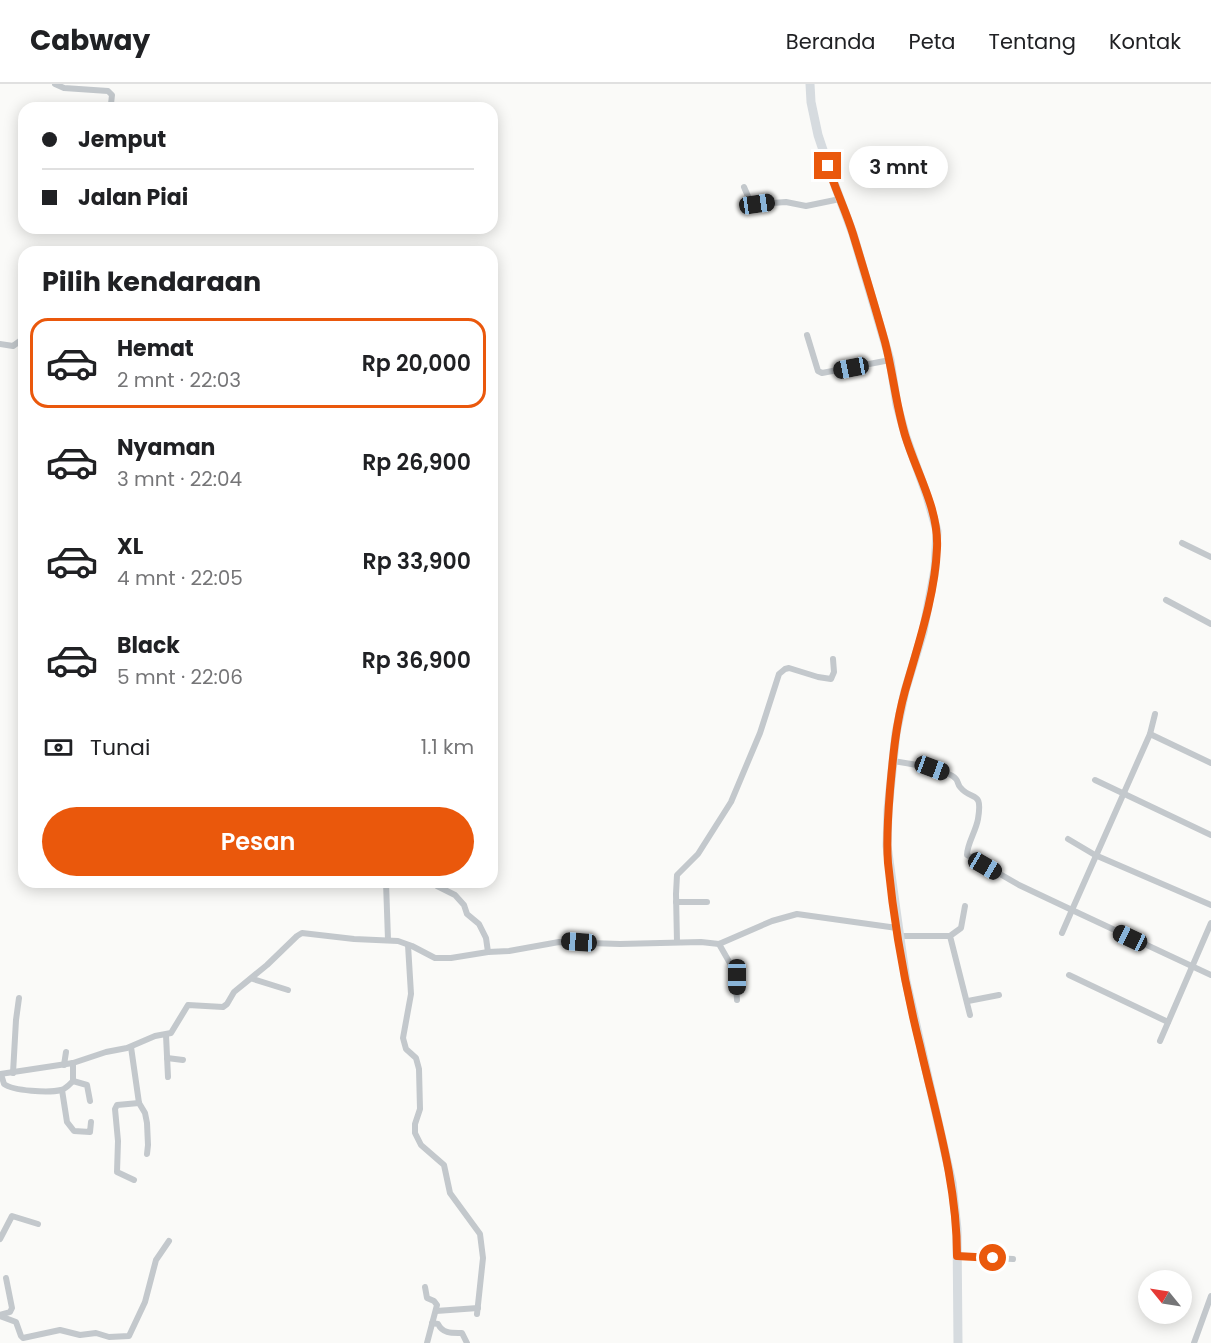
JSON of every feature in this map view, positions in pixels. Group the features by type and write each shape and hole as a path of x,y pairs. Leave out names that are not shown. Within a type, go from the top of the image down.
{"street":[{"path":"55,84 64,88 108,91 112,95 112,102"},
{"path":"810,84 811,102 818,135 853,234 890,360 897,405 934,520 938,545 923,632 901,708 893,761 887,839 898,932 910,1002 952,1183 957,1229 958,1343"},
{"path":"744,187 750,201 757,204 775,201 806,206 840,200"},
{"path":"807,335 819,371 822,373 890,360"},
{"path":"0,344 13,346 18,342"},
{"path":"1182,543 1211,557"},
{"path":"1166,600 1211,624"},
{"path":"677,942 677,875 698,854 736,792 760,733 779,674 789,668 831,679 834,672 833,659"},
{"path":"1062,933 1150,734 1155,714"},
{"path":"1150,734 1211,763"},
{"path":"893,761 913,764 954,777 961,788 976,797 979,802 978,819 967,855 1019,885 1211,975"},
{"path":"1095,780 1211,835"},
{"path":"1068,839 1095,855 1211,906"},
{"path":"386,888 388,940"},
{"path":"441,888 454,895 464,905 467,914 479,924 486,938 488,952"},
{"path":"676,902 707,902"},
{"path":"73,1081 62,1090 33,1091 12,1088 4,1084 1,1074 73,1063 106,1052 131,1047 149,1038 166,1035 174,1029 188,1005 223,1007 227,1004 234,992 253,979 302,933 388,940 408,945 435,958 451,958 559,942 719,944 772,921 797,914 898,932 950,936 961,928 965,906"},
{"path":"1160,1041 1211,923"},
{"path":"950,936 970,1015"},
{"path":"719,944 737,977 737,1000"},
{"path":"408,945 411,994 403,1038 406,1049 416,1058 419,1069 420,1109 415,1132 421,1145 444,1165 450,1193 480,1234 483,1250 477,1311 436,1311"},
{"path":"1069,975 1168,1022"},
{"path":"253,979 288,990"},
{"path":"968,1001 999,995"},
{"path":"13,1073 16,1020 20,998"},
{"path":"166,1035 168,1077"},
{"path":"131,1047 139,1103 146,1117 147,1154"},
{"path":"64,1065 66,1053"},
{"path":"167,1058 183,1060"},
{"path":"73,1063 73,1081"},
{"path":"73,1081 87,1085 90,1101"},
{"path":"62,1090 67,1122 74,1131 90,1132 92,1122"},
{"path":"134,1180 117,1172 118,1141 115,1109 117,1105 139,1103"},
{"path":"0,1239 12,1216 38,1224"},
{"path":"0,1315 16,1322 23,1338 60,1330 80,1335 96,1333 109,1337 129,1336 148,1294 153,1266 169,1241"},
{"path":"957,1256 1013,1259"},
{"path":"0,1315 10,1312 12,1308 6,1278"},
{"path":"425,1287 427,1298 437,1305 427,1343"},
{"path":"1194,1343 1211,1296"},
{"path":"432,1323 438,1324 449,1334 462,1332 467,1343"}],"route":[{"path":"828,166 866,276 890,360 897,405 937,531 935,569 923,632 905,691 896,732 888,810 888,864 906,981 952,1183 957,1229 957,1256 993,1258"}]}
